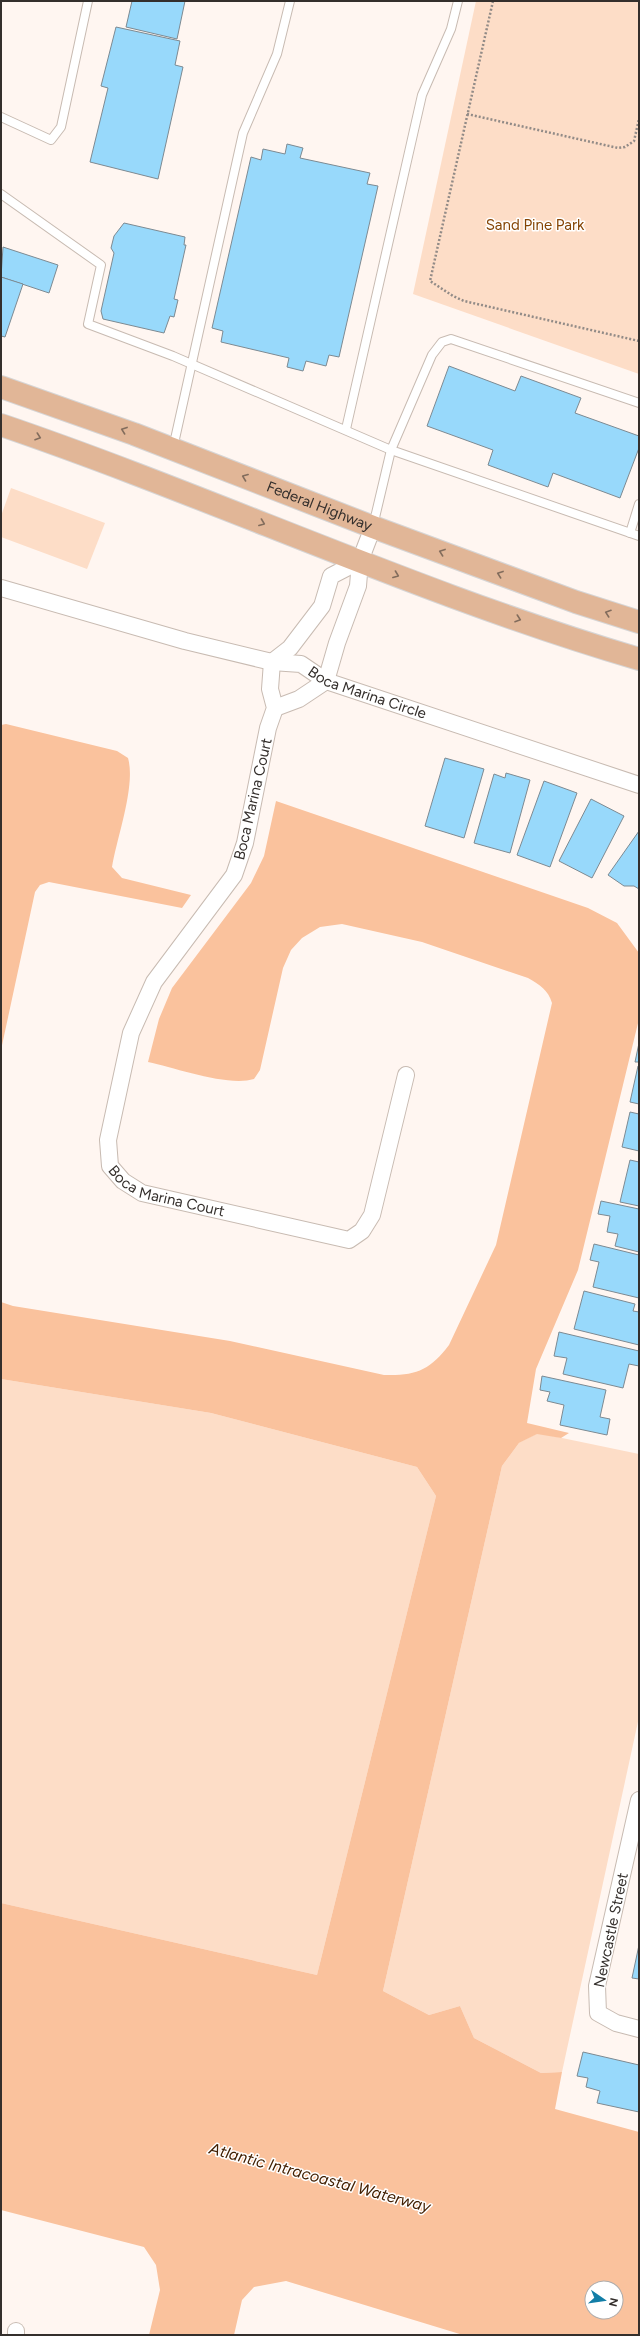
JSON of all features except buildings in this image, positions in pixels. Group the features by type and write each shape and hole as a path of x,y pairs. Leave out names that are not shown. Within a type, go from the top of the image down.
{"main road":[{"name":"Federal Highway","path":"1,387 88,416 373,527 576,602 639,622"},
{"path":"1,425 124,469 360,561 523,621 639,659"}],"street":[{"path":"360,561 331,576 322,606 290,648 272,662 270,689 275,708 299,699 326,681 337,643 358,586 360,561 373,527"},
{"name":"Boca Marina Circle","path":"1,588 185,642 272,662 301,664 326,681 639,785"},
{"name":"Boca Marina Court","path":"275,708 268,728 240,860 224,890 154,982 132,1033 108,1140 110,1166 123,1182 142,1193 349,1240 362,1231 372,1215 406,1075"},
{"name":"Newcastle Street","path":"639,1800 597,1986 598,2012 616,2023 639,2029"}],"lane":[{"path":"1,117 51,140 61,127 88,1"},
{"path":"173,449 193,365 243,133 277,54 290,1"},
{"path":"346,429 422,95 451,29 458,1"},
{"path":"1,194 101,265 88,324 193,365 346,429 391,450 639,536"},
{"path":"373,527 391,450 432,355 442,342 452,339 639,403"},
{"path":"630,533 639,504"}],"path":[{"path":"493,1 430,281 453,296 464,300 639,341"},
{"path":"467,114 618,148 625,147 634,141 639,119"},
{"path":"634,141 639,143"}],"green space":[{"name":"Sand Pine Park","path":"476,1 639,1 639,374 413,294"},
{"path":"11,488 105,523 87,569 1,537 1,516"},
{"path":"1,1379 211,1413 417,1467 436,1496 317,1975 1,1903"},
{"path":"538,1433 639,1454 639,1717 562,2072 541,2073 474,2038 460,2006 429,2015 383,1991 502,1466 519,1443"}],"water":[{"path":"6,724 117,751 128,758 130,782 128,796 112,867 122,878 191,895 182,908 49,882 40,885 35,892 1,1050 1,725"},
{"name":"Atlantic Intracoastal Waterway","path":"276,801 588,908 617,923 639,953 639,1019 578,1270 536,1369 527,1423 569,1433 561,1438 537,1434 519,1443 502,1466 383,1991 429,2015 460,2006 474,2038 541,2073 562,2072 555,2109 639,2132 639,2335 463,2335 286,2281 254,2287 242,2300 234,2335 149,2335 160,2290 156,2265 144,2247 1,2210 1,1903 317,1975 436,1496 417,1467 211,1413 1,1379 1,1302 13,1306 230,1341 384,1375 414,1373 429,1366 449,1345 496,1245 552,1003 543,988 528,978 422,942 342,924 320,927 302,938 291,950 283,968 260,1070 254,1079 230,1081 216,1079 148,1062 159,1019 172,988 251,883 264,856"}]}
